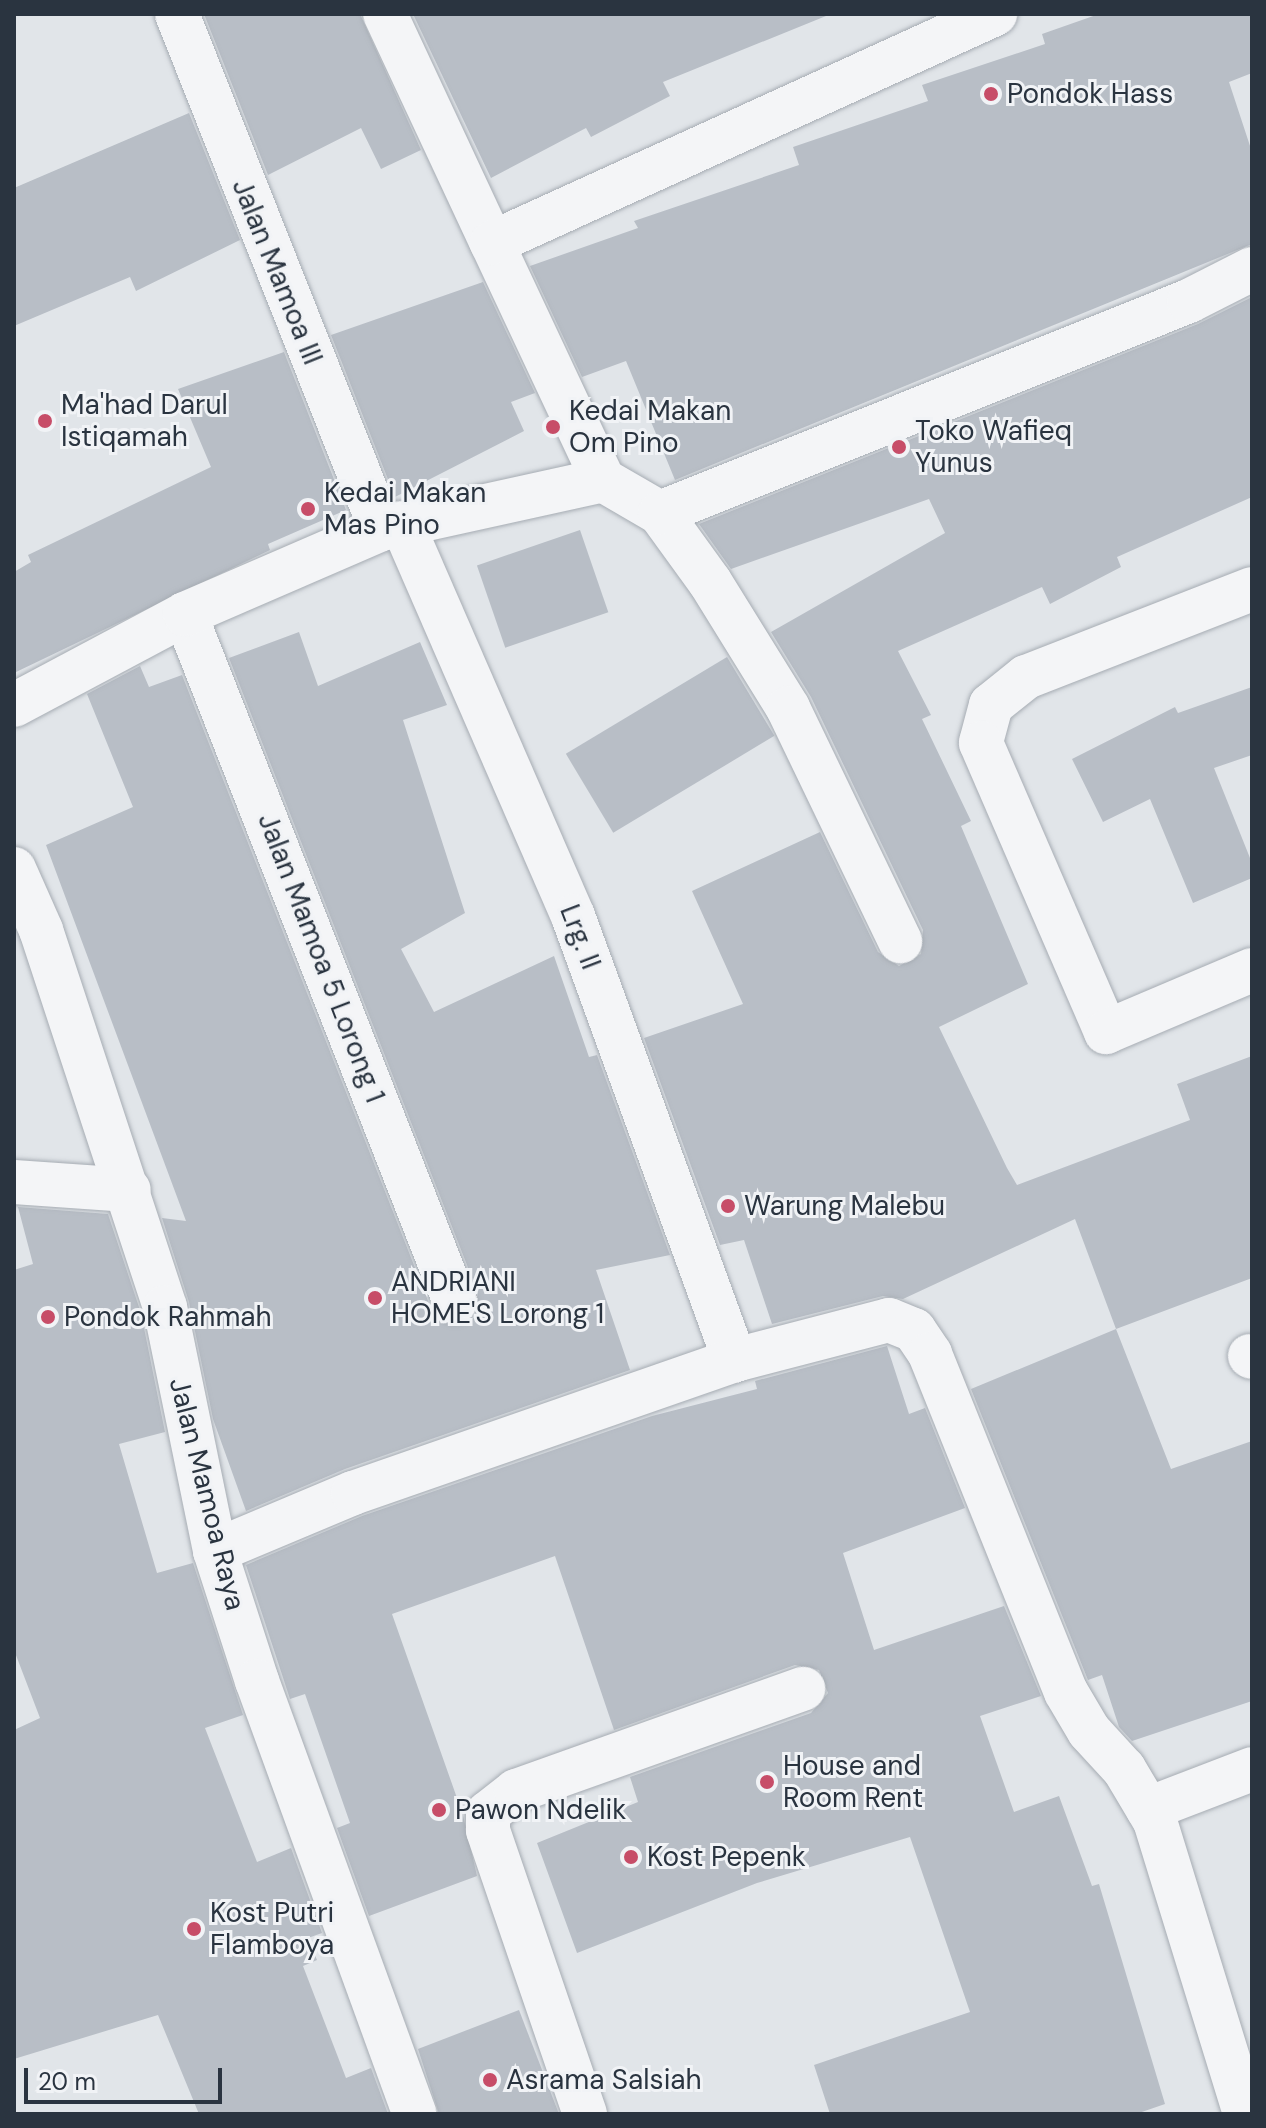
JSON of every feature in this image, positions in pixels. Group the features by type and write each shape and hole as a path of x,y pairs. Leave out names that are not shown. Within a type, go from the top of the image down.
{"street":[{"name":"Jalan Mamoa III","path":"177,14 391,526"},
{"path":"385,14 603,480 660,513 710,582 788,708 900,941"},
{"path":"492,243 995,14"},
{"path":"660,513 1189,301 1252,269"},
{"path":"14,705 185,614 391,526 603,480"},
{"name":"Lrg. II","path":"391,526 573,916 735,1360"},
{"path":"1252,589 1026,677 991,705 981,743 1106,1032 1252,970"},
{"name":"Jalan Mamoa 5 Lorong 1","path":"185,614 455,1302"},
{"name":"Jalan Mamoa Raya","path":"14,869 41,930 165,1307 215,1551 257,1681 415,2114"},
{"path":"14,1182 129,1190"},
{"path":"215,1551 353,1493 735,1360 889,1320 914,1330 930,1354 1066,1692 1148,1809 1245,2114"},
{"path":"585,2114 488,1830 488,1813 516,1791 803,1689"},
{"path":"1148,1809 1252,1769"}],"building":[{"path":"204,14 360,14 421,150 381,169 361,128 268,175"},
{"path":"413,14 826,16 663,82 670,96 591,137 586,128 491,178"},
{"path":"1099,14 1252,14 1252,73 1229,82 1252,152 1252,244 675,480 626,361 582,377 530,266 638,228 634,221 799,165 793,147 928,101 922,85 1045,44 1042,34"},
{"path":"189,113 240,240 136,291 130,277 14,326 14,188"},
{"path":"483,282 535,393 511,402 524,431 395,497 331,335"},
{"path":"1252,297 1252,497 1117,557 1121,567 1050,604 1042,587 898,651 931,715 922,719 971,821 961,826 1028,984 939,1027 1007,1168 1017,1185 1190,1120 1177,1084 1252,1056 1252,1278 1116,1329 1075,1219 903,1299 883,1296 772,1324 744,1240 720,1245 644,1038 743,1004 692,891 820,832 878,952 899,966 921,954 923,930 811,697 771,632 945,533 929,499 731,569 699,524 1198,324"},
{"path":"284,352 346,510 268,544 270,550 14,673 14,572 31,562 28,555 211,467 178,389"},
{"path":"580,530 608,612 505,648 477,565"},
{"path":"299,632 318,686 420,642 447,705 403,720 465,913 401,949 434,1012 554,956 589,1057 597,1055 670,1255 596,1270 630,1370 345,1469 246,1511 213,1419 189,1302 162,1218 186,1221 46,845 133,807 87,694 140,666 149,687 182,675 432,1311 451,1326 474,1318 478,1293 229,658"},
{"path":"727,657 774,736 613,833 566,754"},
{"path":"1252,687 1252,755 1214,768 1252,863 1252,878 1193,903 1150,799 1103,822 1072,759 1175,707 1178,713"},
{"path":"18,1207 108,1214 141,1313 165,1432 119,1444 157,1573 193,1563 243,1715 205,1728 257,1862 291,1848 322,1933 308,1938 317,1960 303,1966 346,2078 371,2068 388,2114 199,2114 158,2015 14,2059 14,1730 40,1718 14,1650 14,1270 33,1264"},
{"path":"1116,1329 1171,1469 1252,1441 1252,1701 1132,1741 1119,1727 1102,1675 1088,1680 971,1389"},
{"path":"887,1346 909,1414 925,1408 965,1508 843,1553 874,1650 1004,1606 1041,1696 980,1716 1014,1812 1059,1796 1092,1886 1099,1884 1165,2104 1136,2114 830,2114 814,2065 970,2012 910,1837 757,1883 577,1953 537,1843 638,1802 630,1777 811,1713 828,1693 819,1670 795,1665 614,1730 555,1556 392,1614 463,1815 477,1876 369,1916 337,1828 350,1823 305,1694 290,1699 246,1565 362,1516 652,1416 757,1389 755,1381"},
{"name":"Asrama Salsiah","path":"519,2010 559,2114 439,2114 418,2049"}],"place":[{"name":"Pondok Hass","path":"991,94"},
{"name":"Ma'had Darul Istiqamah","path":"45,421"},
{"name":"Kedai Makan Om Pino","path":"553,427"},
{"name":"Toko Wafieq Yunus","path":"899,447"},
{"name":"Kedai Makan Mas Pino","path":"308,509"},
{"name":"Warung Malebu","path":"728,1206"},
{"name":"ANDRIANI HOME'S Lorong 1","path":"375,1298"},
{"name":"Pondok Rahmah","path":"48,1317"},
{"name":"House and Room Rent","path":"767,1782"},
{"name":"Pawon Ndelik","path":"439,1810"},
{"name":"Kost Pepenk","path":"631,1857"},
{"name":"Kost Putri Flamboya","path":"194,1929"},
{"name":"Asrama Salsiah","path":"490,2080"}]}
